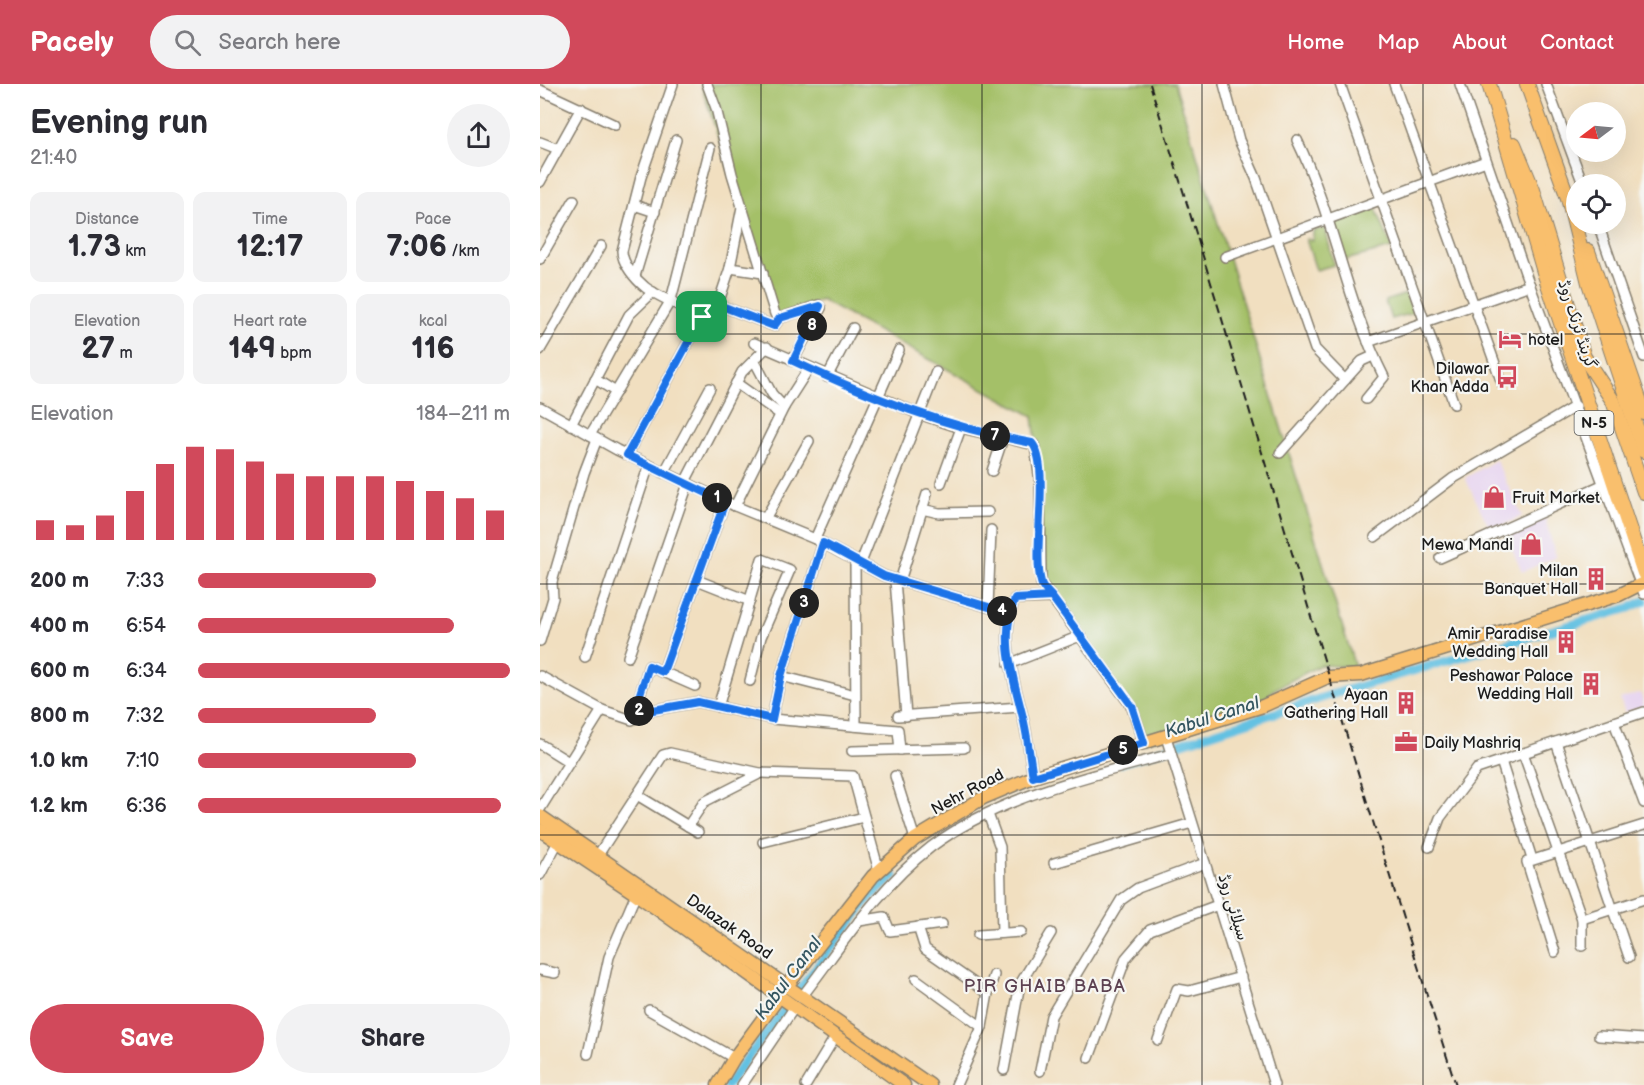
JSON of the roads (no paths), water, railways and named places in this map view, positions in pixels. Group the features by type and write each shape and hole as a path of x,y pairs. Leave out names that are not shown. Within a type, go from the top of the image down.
{"highway":[{"name":"گرینڈ ٹرنک روڈ","path":"1489,84 1643,586"},
{"name":"گرینڈ ٹرنک روڈ","path":"1527,84 1566,192"},
{"path":"1499,111 1533,190 1584,357 1610,394 1644,492"},
{"name":"گرینڈ ٹرنک روڈ","path":"1576,234 1588,283 1644,451"},
{"path":"1581,234 1644,413"}],"main road":[{"name":"Nehr Road","path":"718,1085 734,1058 790,998 879,871 915,838 984,798 1033,777 1263,706 1328,677 1361,675 1608,599 1643,586"},
{"name":"Dalazak Road","path":"540,816 598,855 790,998 835,1037 904,1085"},
{"name":"Dalazak Road","path":"540,830 790,998 930,1085"}],"street":[{"path":"673,84 661,113 634,205 622,257 635,276 653,292 702,317 713,319 730,268 742,207"},
{"path":"706,84 716,108 742,207 775,314 780,318"},
{"path":"1224,84 1239,140 1256,178 1275,239 1315,349 1345,380"},
{"path":"1340,84 1454,404"},
{"path":"1394,84 1502,383"},
{"path":"1460,84 1530,285 1643,586"},
{"path":"1546,84 1566,141"},
{"path":"540,90 615,125"},
{"path":"540,182 580,108"},
{"path":"635,276 676,140"},
{"path":"1297,140 1328,220 1373,356 1384,377 1366,399"},
{"path":"540,142 558,149"},
{"path":"1552,149 1566,144"},
{"path":"540,641 553,598 552,582 594,437 616,392 671,300 710,148"},
{"path":"1225,257 1382,202 1428,182 1486,162"},
{"path":"540,260 574,200"},
{"path":"634,205 655,212"},
{"path":"1601,234 1644,357"},
{"path":"540,350 601,246"},
{"path":"730,268 763,273"},
{"path":"1368,342 1473,303 1530,285"},
{"path":"571,425 629,315 653,292"},
{"path":"719,305 774,326 780,318 819,305 821,308 793,361"},
{"path":"1540,312 1556,308"},
{"path":"627,455 702,317"},
{"path":"827,377 853,328"},
{"path":"754,344 767,347 827,377 919,414 961,428 1032,443 1037,452 1040,482 1041,584 1132,706 1144,743"},
{"path":"628,657 687,483 742,372 767,347"},
{"path":"772,719 781,676 819,541 876,398 899,350"},
{"path":"1280,453 1362,361 1373,356"},
{"path":"754,360 782,411"},
{"path":"735,506 782,411 809,368"},
{"path":"856,726 857,563 936,372"},
{"path":"595,379 616,392"},
{"path":"736,383 782,411"},
{"path":"664,473 710,388"},
{"path":"1375,537 1452,479 1576,406"},
{"path":"540,407 627,455 725,502 766,517 819,541 857,563 898,580 1009,613"},
{"path":"941,483 961,428"},
{"path":"992,471 1003,438"},
{"path":"766,517 809,441"},
{"path":"585,657 649,465"},
{"path":"1440,558 1604,484"},
{"path":"927,494 898,580 902,716 1020,707"},
{"path":"663,672 725,502"},
{"path":"922,509 939,513 988,512"},
{"path":"988,607 991,530"},
{"path":"718,707 762,559 790,570 761,637 750,681"},
{"path":"697,580 750,601"},
{"path":"1033,777 1020,707 1009,664 1009,613 1015,599 1052,597"},
{"path":"1009,664 1080,636"},
{"path":"540,676 602,710 632,720 649,666 695,686"},
{"path":"781,676 855,695"},
{"path":"635,709 642,712 698,702 772,719 898,730 900,750"},
{"path":"540,808 602,710"},
{"path":"1429,847 1440,818 1477,769 1644,712"},
{"path":"1614,722 1644,803"},
{"name":"سپلائی روڈ","path":"1166,737 1274,1085"},
{"path":"1556,742 1629,957"},
{"path":"540,744 569,762"},
{"path":"852,751 964,748"},
{"path":"598,855 663,755 670,753 761,773 853,776 879,871"},
{"path":"1523,753 1582,919 1582,946"},
{"path":"742,1085 790,998 859,921 876,898 931,847 988,814 1032,795 1171,754"},
{"path":"1501,761 1532,859"},
{"path":"688,826 704,802 761,773"},
{"path":"895,776 915,838"},
{"path":"637,795 698,832"},
{"path":"988,814 1000,847 1002,933"},
{"path":"763,843 864,817"},
{"path":"1054,863 1192,822"},
{"path":"1555,952 1527,862 1644,825"},
{"path":"540,875 558,842"},
{"path":"1040,1071 1051,1016 1121,900 1138,888 1205,863"},
{"path":"588,1054 609,957 636,894"},
{"path":"1582,919 1644,899"},
{"path":"1089,1058 1126,958 1150,930 1218,905"},
{"path":"859,921 884,917 890,931 942,924"},
{"path":"918,927 926,949 988,993"},
{"path":"978,935 1021,932"},
{"path":"1004,1070 1020,984 1051,933"},
{"path":"540,970 555,973"},
{"path":"956,1085 982,1027 994,975"},
{"path":"1158,1040 1177,989 1189,991 1241,977"},
{"path":"916,979 982,1027"},
{"path":"649,1010 734,1058"},
{"path":"1599,1036 1644,1039"},
{"path":"806,1085 835,1037"}],"waterway":[{"name":"Kabul Canal","path":"1121,763 1337,693 1629,608 1644,601"},
{"name":"Kabul Canal","path":"727,1085 869,898 894,876"}],"railway":[{"path":"1150,84 1377,835 1456,1085"}],"place":[{"name":"hotel","path":"1510,339"},
{"name":"Dilawar Khan Adda","path":"1507,377"},
{"name":"Fruit Market","path":"1494,497"},
{"name":"Mewa Mandi","path":"1531,544"},
{"name":"Milan Banquet Hall","path":"1596,579"},
{"name":"Amir Paradise Wedding Hall","path":"1566,642"},
{"name":"Peshawar Palace Wedding Hall","path":"1591,684"},
{"name":"Ayaan Gathering Hall","path":"1406,703"},
{"name":"Daily Mashriq","path":"1406,742"}],"district":[{"name":"PIR GHAIB BABA","path":"1045,986"}]}
